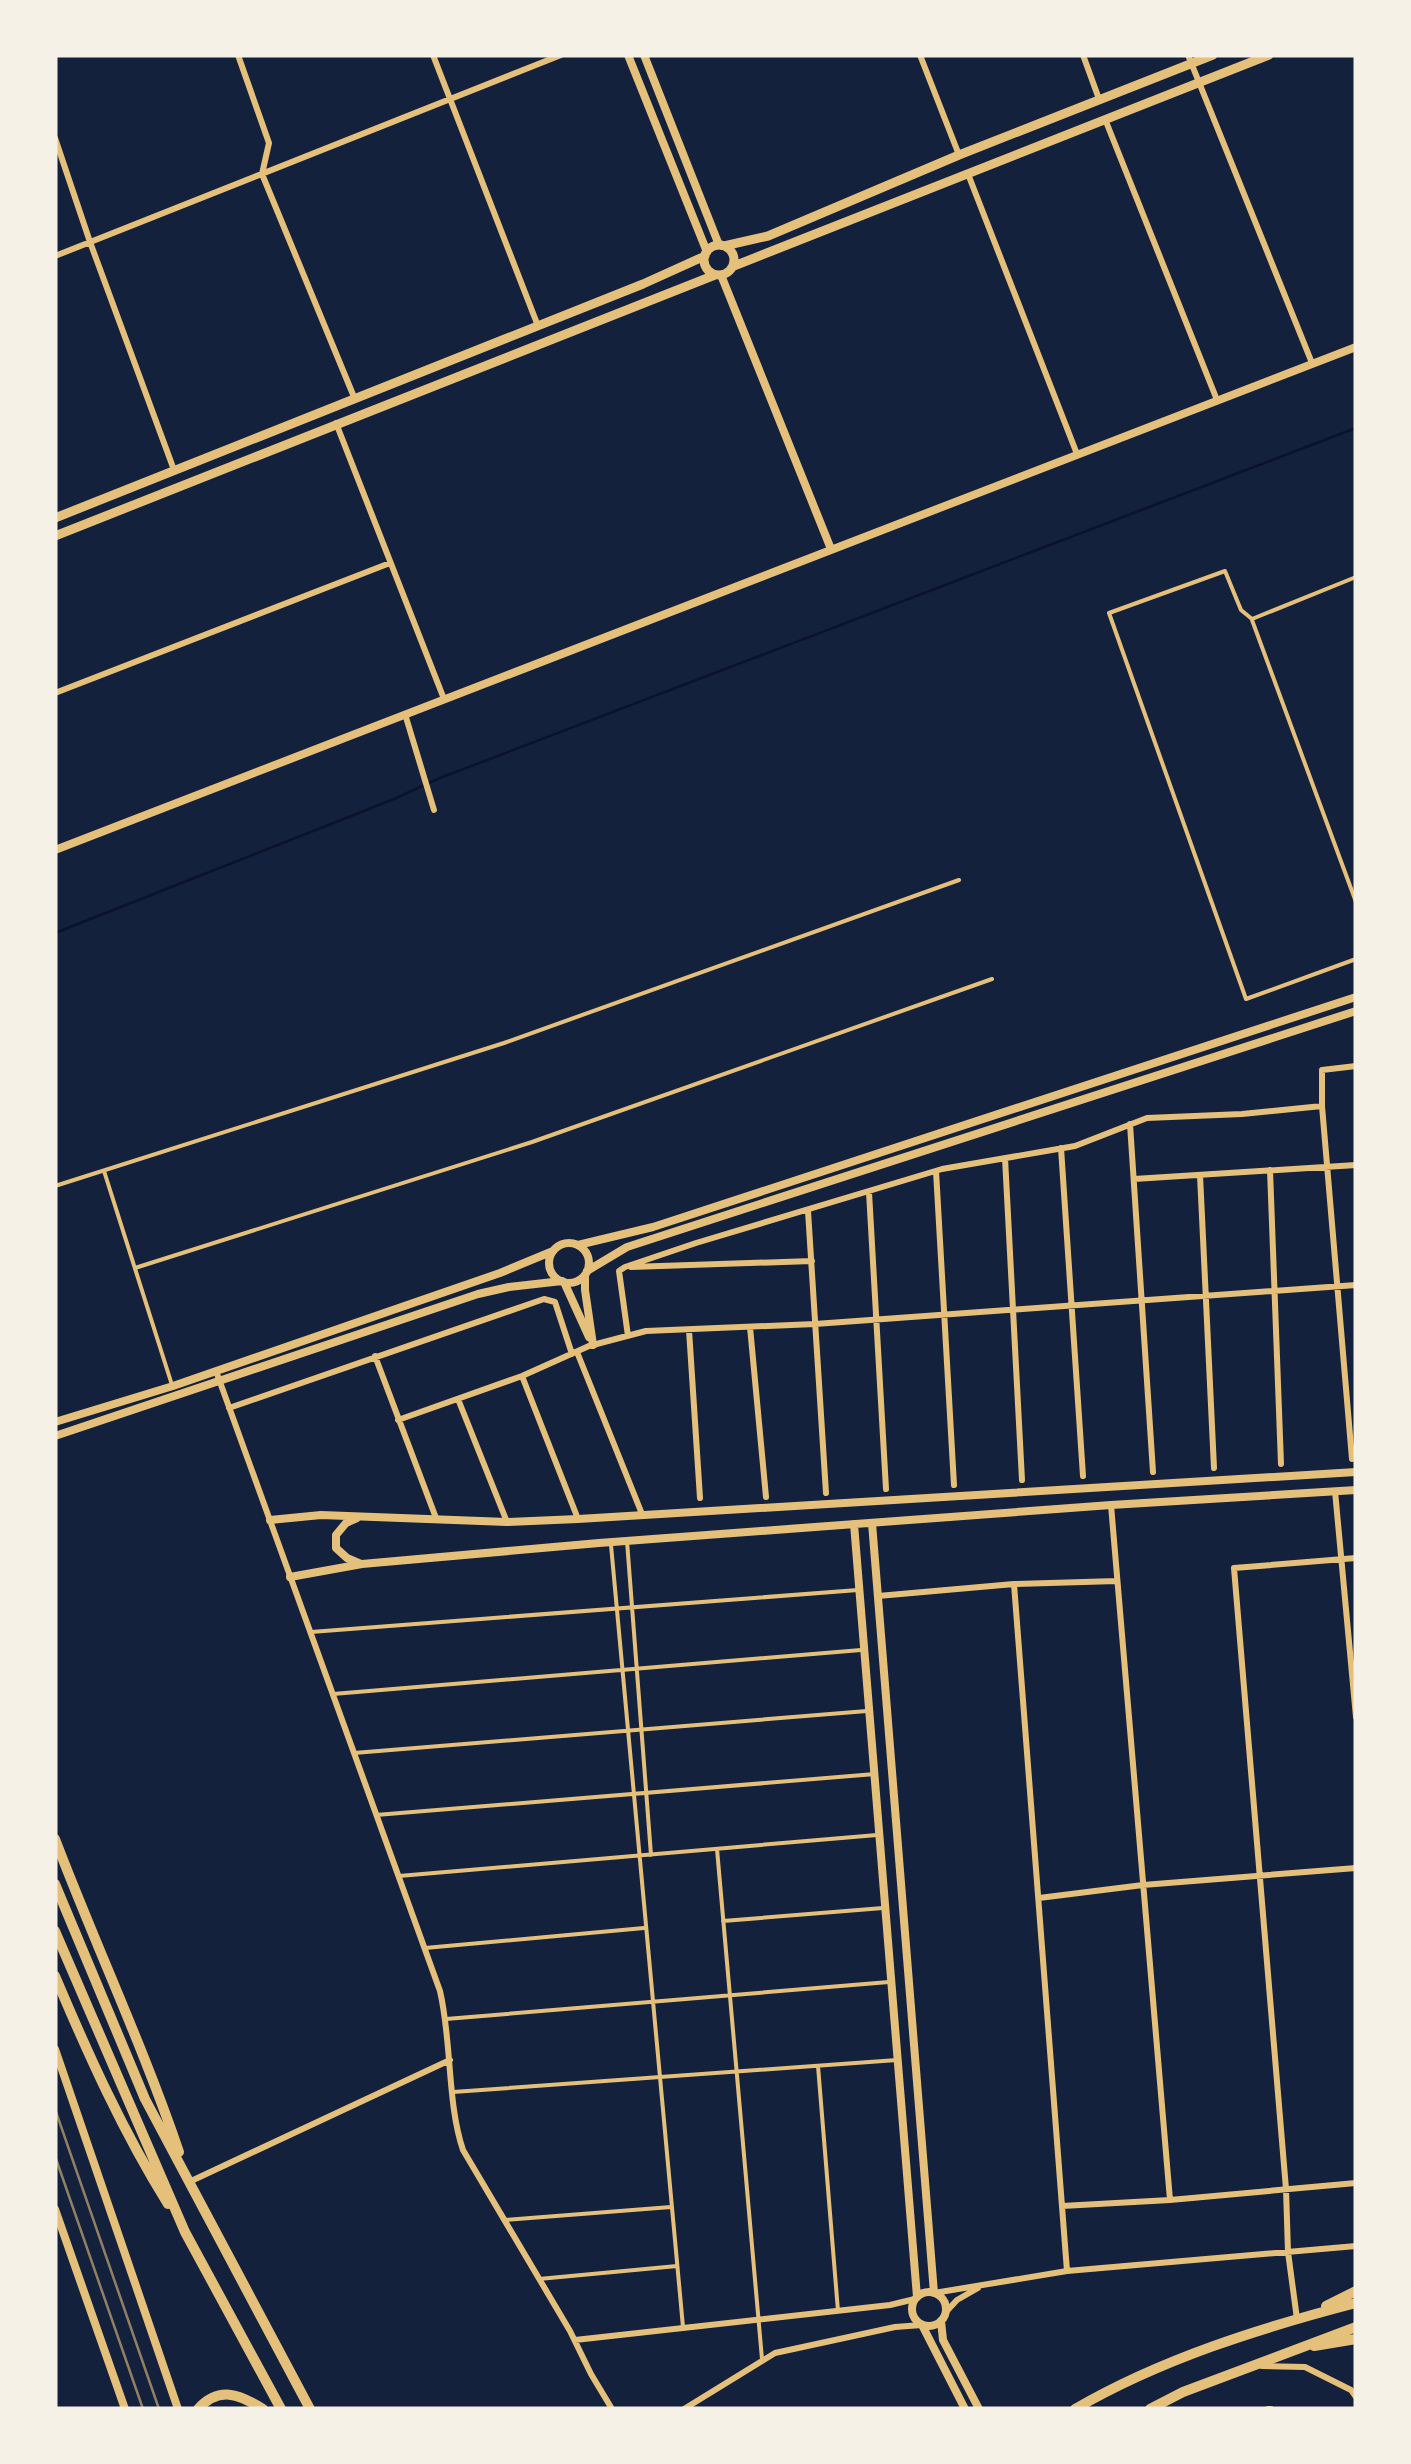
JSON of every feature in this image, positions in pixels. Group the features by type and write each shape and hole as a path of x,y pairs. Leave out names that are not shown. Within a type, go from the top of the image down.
{"highway":[{"path":"55,1839 165,2110 189,2182"},
{"path":"55,1884 145,2098 310,2409"},
{"path":"55,1931 185,2232"},
{"path":"55,1976 122,2122 281,2409"},
{"path":"1301,2317 1356,2291"},
{"path":"1075,2409 1182,2358 1356,2302"},
{"path":"1150,2409 1183,2392 1356,2327"},
{"path":"1298,2348 1356,2339"},
{"path":"198,2409 218,2394 238,2396 263,2409"}],"main road":[{"path":"55,518 643,284 721,245 768,236 1190,59 1213,55"},
{"path":"55,536 1269,55"},
{"path":"721,245 734,256 734,266"},
{"path":"706,254 707,270 718,275"}],"street":[{"path":"238,55 269,143 262,174 354,398"},
{"path":"432,55 538,326"},
{"path":"55,256 561,55"},
{"path":"628,55 706,254"},
{"path":"644,55 721,245"},
{"path":"920,55 959,155"},
{"path":"1083,55 1099,98"},
{"path":"1190,59 1312,363"},
{"path":"1105,118 1217,400"},
{"path":"55,138 175,472"},
{"path":"968,174 1077,454"},
{"path":"718,275 831,549"},
{"path":"55,850 1356,346"},
{"path":"336,423 444,699"},
{"path":"55,693 390,563"},
{"path":"405,714 434,810"},
{"path":"55,1422 172,1386 490,1276 563,1244 578,1245 653,1228 1356,997"},
{"path":"55,1436 478,1294 509,1286 574,1282 627,1247 1356,1011"},
{"path":"1352,1459 1322,1070 1356,1066"},
{"path":"628,1336 619,1271 696,1243 936,1170 1086,1142 1147,1118 1322,1106"},
{"path":"1130,1124 1153,1472"},
{"path":"1061,1148 1083,1476"},
{"path":"1005,1158 1022,1480"},
{"path":"1134,1179 1356,1164"},
{"path":"936,1170 954,1485"},
{"path":"1270,1170 1281,1464"},
{"path":"1200,1175 1214,1468"},
{"path":"870,1192 886,1489"},
{"path":"808,1211 826,1493"},
{"path":"578,1245 588,1258 585,1290 594,1345"},
{"path":"553,1251 550,1270 563,1281 594,1345"},
{"path":"625,1268 812,1261"},
{"path":"398,1420 522,1376 594,1345 646,1332 815,1324 1356,1285"},
{"path":"229,1408 544,1299 555,1302 642,1514"},
{"path":"750,1327 766,1497"},
{"path":"689,1330 700,1498"},
{"path":"375,1356 436,1518"},
{"path":"216,1371 440,1991 463,2150 576,2340 612,2409"},
{"path":"522,1376 578,1519"},
{"path":"458,1399 508,1522"},
{"path":"270,1520 320,1515 508,1522 578,1519 1356,1472"},
{"path":"290,1577 361,1564 611,1542 1356,1490"},
{"path":"1335,1491 1356,1717"},
{"path":"1110,1505 1170,2200"},
{"path":"361,1517 346,1522 336,1534 336,1548 361,1564"},
{"path":"872,1522 934,2294 944,2302 943,2340 978,2409"},
{"path":"854,1524 916,2298 912,2312 965,2409"},
{"path":"1301,2317 1288,2252 1234,1568 1356,1558"},
{"path":"878,1596 1117,1580"},
{"path":"1014,1584 1067,2271"},
{"path":"1038,1898 1143,1884 1356,1868"},
{"path":"55,2048 178,2409"},
{"path":"189,2182 450,2060"},
{"path":"1062,2206 1356,2183"},
{"path":"55,2209 124,2409"},
{"path":"576,2340 897,2304 924,2293 1067,2271 1356,2246"},
{"path":"684,2409 762,2359 786,2350 896,2327 931,2326 957,2300 983,2285"},
{"path":"1256,2366 1305,2367 1351,2390 1356,2397"}],"lane":[{"path":"1356,902 1252,619 1242,610 1225,571 1109,613 1246,999 1356,959"},
{"path":"1252,619 1356,577"},
{"path":"55,1186 504,1043 960,880"},
{"path":"135,1268 532,1142 992,979"},
{"path":"104,1171 172,1386"},
{"path":"627,1541 651,1855"},
{"path":"611,1542 682,2328"},
{"path":"310,1632 858,1590"},
{"path":"333,1694 864,1650"},
{"path":"354,1753 870,1711"},
{"path":"376,1815 874,1774"},
{"path":"399,1876 880,1835"},
{"path":"717,1849 762,2359"},
{"path":"723,1920 885,1908"},
{"path":"425,1948 645,1928"},
{"path":"446,2020 891,1982"},
{"path":"454,2092 897,2060"},
{"path":"818,2066 838,2311"},
{"path":"504,2220 671,2206"},
{"path":"539,2279 677,2266"}],"waterway":[{"path":"55,933 440,778 1356,428"}],"railway":[{"path":"55,2109 159,2409"},
{"path":"55,2156 143,2409"}]}
